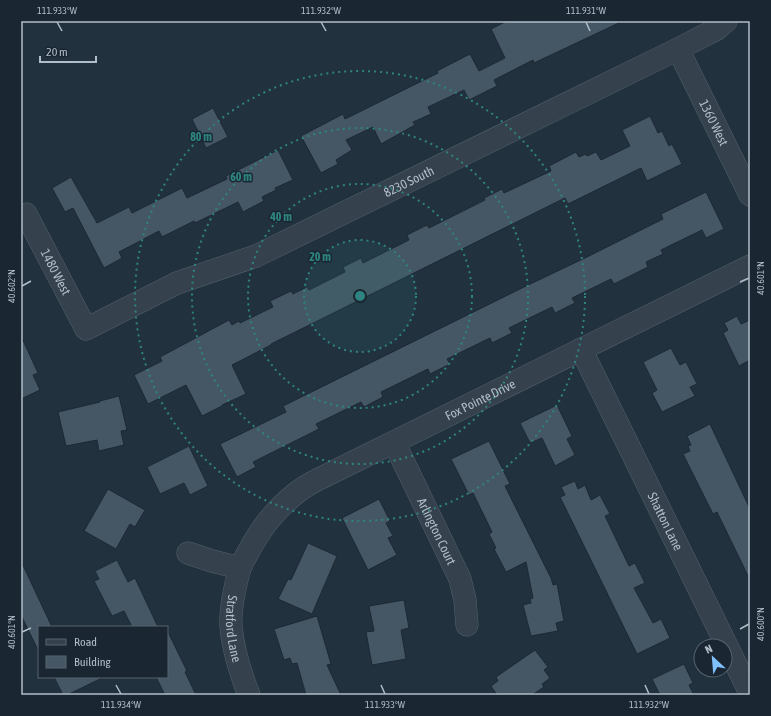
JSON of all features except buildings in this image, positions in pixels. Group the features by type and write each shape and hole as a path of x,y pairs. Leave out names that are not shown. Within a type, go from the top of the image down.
{"street":[{"name":"8230 South","path":"86,329 178,283 256,256 678,50 717,29 726,21"},
{"name":"1360 West","path":"678,50 750,195"},
{"name":"1480 West","path":"24,216 86,329"},
{"name":"Fox Pointe Drive","path":"240,568 253,542 273,514 296,493 319,479 750,266"},
{"name":"Shatton Lane","path":"581,349 750,693"},
{"name":"Arlington Court","path":"394,442 460,578 465,600 467,624"},
{"path":"188,553 240,568"},
{"name":"Stratford Lane","path":"240,568 233,594 231,625 236,660 249,695"}]}
